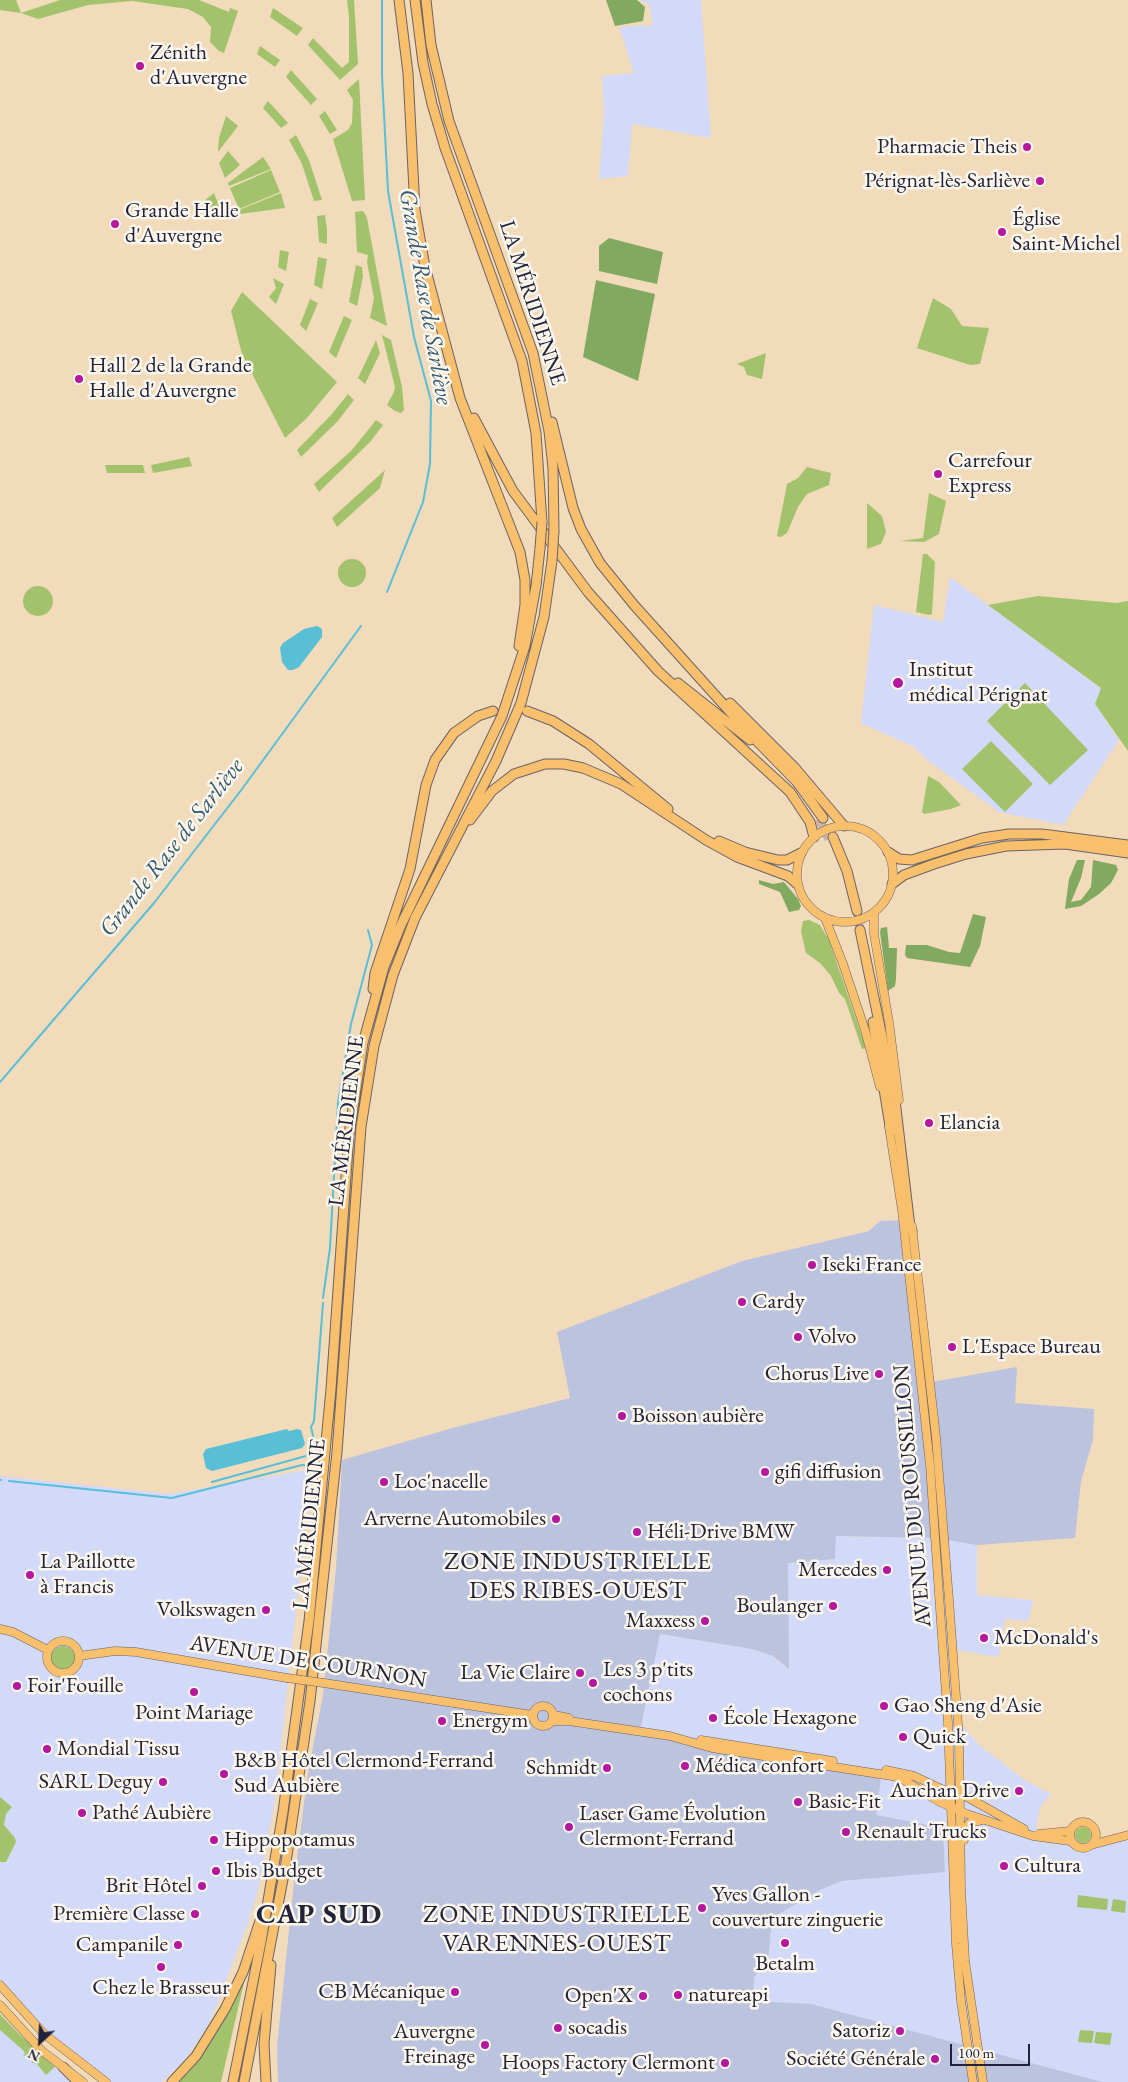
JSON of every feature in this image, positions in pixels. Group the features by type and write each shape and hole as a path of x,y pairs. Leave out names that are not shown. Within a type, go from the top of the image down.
{"highway":[{"path":"399,0 404,37 416,210 431,295 460,398 520,552 525,580 525,605 516,676"},
{"path":"404,0 404,37"},
{"name":"LA MÉRIDIENNE","path":"233,2082 267,1907 290,1765 309,1621 330,1398 349,1134 358,1069 371,1009 400,925 484,757 502,716 516,676 531,616 540,558 542,522 536,433 522,361 445,148 432,104 423,63 415,0"},
{"name":"LA MÉRIDIENNE","path":"244,2082 271,1944 300,1773 320,1622 337,1452 361,1127 369,1072 380,1019 401,952 452,844 496,761 521,702 538,646 552,569 554,530 553,468 544,399 533,353 449,121 431,45 426,0"},
{"path":"448,356 483,439 513,492 561,559 623,632 688,700 777,778 804,810 814,837"},
{"path":"544,399 556,433 573,508 590,546 614,582 797,782 821,818 768,757 679,684 623,632"},
{"path":"691,668 705,678 769,742 844,826"},
{"path":"371,1009 375,973 410,869 430,772 441,749 454,733 472,720 492,711"},
{"path":"527,711 553,721 589,744 664,806 707,835 745,852 768,859 787,860 801,853"},
{"path":"452,844 492,791 503,781 528,767 545,764 564,764 583,768 621,784 700,836 737,857 788,876 797,884"},
{"path":"888,852 900,859 912,860 982,838 1009,834 1042,834 1128,846"},
{"path":"831,838 854,911"},
{"path":"892,884 904,875 934,864 966,854 1006,846 1065,844 1128,853"},
{"path":"891,1132 858,931 895,1100 910,1228 912,1231"},
{"path":"172,2082 196,2056 224,2009 244,1972 256,1930 267,1907"},
{"path":"266,2082 264,2044 271,1983 271,1944"},
{"path":"63,2068 78,2082"}],"main road":[{"path":"844,826 863,830 872,834 880,841 888,852 892,867 892,884 887,896 874,912 864,918 844,922 824,918 810,908 801,895 797,884 796,870 801,853 814,837 827,829 844,826"},
{"name":"AVENUE DU ROUSSILLON","path":"874,912 874,934 890,1031 936,1436 959,1738 960,1811 963,1840 960,1942 961,2001 973,2082"},
{"name":"AVENUE DU ROUSSILLON","path":"824,918 843,964 865,1030 891,1132 930,1470 946,1678 954,1922 960,1942 983,2082"},
{"path":"0,1630 18,1635 48,1650"},
{"path":"68,1642 77,1650 79,1656 73,1670 59,1673 48,1664 48,1650 56,1643 68,1642"},
{"name":"AVENUE DE COURNON","path":"79,1656 115,1651 136,1652 287,1678 532,1715"},
{"path":"543,1706 550,1708 553,1718 548,1726 540,1726 534,1722 532,1715 536,1708 543,1706"},
{"path":"553,1718 902,1772 960,1795 1029,1832 1042,1834 1070,1831"},
{"path":"553,1718 670,1736 712,1748 892,1776 910,1783 960,1811 1033,1836 1070,1841 1079,1848 1128,1835"},
{"path":"926,1781 941,1782 950,1774"},
{"path":"960,1942 967,1923 963,1840 966,1829 971,1822 987,1820"},
{"path":"1070,1841 1070,1831 1075,1824 1083,1822 1092,1826 1096,1833 1106,1837 1118,1838"},
{"path":"1091,1845 1096,1833"},
{"path":"0,1984 44,2034 106,2082"},
{"path":"0,2005 32,2041 63,2068 83,2082"}],"shaded area":[{"path":"639,0 701,0 711,138 632,124 628,176 599,179 604,116 602,76 634,73 619,27 653,25 649,4"},
{"path":"950,577 1102,689 1095,704 1119,740 1063,825 999,812 927,760 914,747 861,723 874,605 943,622"},
{"path":"908,1220 926,1383 1017,1367 1015,1403 1094,1409 1093,1440 1081,1481 1075,1538 977,1545 936,1538 836,1536 835,1559 788,1563 789,1669 773,1656 752,1649 660,1634 640,1731 881,1777 876,1815 943,1828 945,1872 841,1881 818,1891 772,1918 768,1962 754,1977 753,2001 811,2004 1102,2082 278,2082 277,2046 295,1873 308,1773 323,1695 336,1568 342,1460 456,1427 570,1398 557,1332 742,1261 869,1231 880,1221"},
{"path":"312,1469 274,1807 258,1890 249,1920 207,2027 186,2058 162,2082 106,2082 63,2050 0,1985 0,1476 169,1494"},
{"path":"835,1536 936,1538 977,1545 977,1595 1033,1600 1028,1621 1005,1619 999,1655 996,1657 948,1648 953,1707 963,1726 979,1745 1026,1781 1051,1794 1040,1807 1036,1831 1047,1839 1070,1841 1075,1846 1081,1848 1128,1835 1128,2082 880,2082 753,2001 754,1977 768,1962 772,1918 818,1891 841,1881 862,1877 879,1791 764,1750 640,1731 659,1634 752,1649 769,1654 789,1669 788,1563 835,1559"},
{"path":"0,2014 19,2034 71,2082 0,2082"}],"green space":[{"path":"0,0 16,0 21,13 0,10"},
{"path":"60,0 199,0 229,12 230,8 238,11 224,53 219,51 210,42 211,27 203,17 188,9 132,1 88,5 38,19 21,13"},
{"path":"347,0 354,0 358,64 340,80 308,45 313,38 342,68 349,62"},
{"path":"606,0 637,0 645,7 643,21 615,26"},
{"path":"273,8 303,28 297,36 270,17"},
{"path":"260,46 280,60 275,67 257,54"},
{"path":"291,70 317,99 311,105 286,77"},
{"path":"359,79 365,200 352,201 333,139 348,130 352,123 353,100 347,90"},
{"path":"268,101 288,123 281,128 263,108"},
{"path":"325,111 337,130 330,134 319,116"},
{"path":"226,116 238,126 218,152 219,138"},
{"path":"296,135 309,160 322,200 314,201 302,164 289,140"},
{"path":"228,151 240,165 225,178 219,163"},
{"path":"263,157 271,169 229,186 228,183"},
{"path":"271,170 280,192 239,209 230,188"},
{"path":"214,193 223,216 211,217 204,201"},
{"path":"281,193 285,208 240,214 239,210"},
{"path":"355,212 364,212 367,218 387,326 370,318 374,298 367,262 368,255 357,252"},
{"path":"325,215 327,244 319,242 317,216"},
{"path":"609,238 663,252 657,284 599,271 599,246"},
{"path":"280,250 289,252 286,271 278,267"},
{"path":"318,257 327,259 322,289 314,285"},
{"path":"356,265 362,267 363,276 357,306 349,302"},
{"path":"273,278 284,284 276,304 269,297 276,288"},
{"path":"596,280 655,294 638,381 583,357"},
{"path":"242,292 337,382 307,418 285,438 242,354 231,311"},
{"path":"933,298 951,309 962,326 989,328 980,364 970,365 917,348"},
{"path":"310,299 318,303 306,331 300,325"},
{"path":"344,316 352,320 336,358 329,352"},
{"path":"382,335 391,340 402,387 404,410 401,413 387,405 395,387"},
{"path":"376,340 380,353 365,384 358,378"},
{"path":"766,353 762,379 747,375 744,367 737,364"},
{"path":"348,394 354,400 337,422 301,457 297,450 331,415"},
{"path":"376,420 383,425 371,441 319,492 314,484 352,450"},
{"path":"189,457 192,466 153,473 151,465"},
{"path":"105,465 143,465 145,473 107,473"},
{"path":"807,467 831,473 829,485 807,494 798,507 787,533 781,537 777,536 787,484 798,478"},
{"path":"385,470 380,488 337,527 332,518"},
{"path":"929,493 946,501 939,534 924,542 900,541 923,538"},
{"path":"867,503 882,516 886,532 881,544 867,549"},
{"path":"923,554 927,554 935,562 932,614 929,615 916,612"},
{"path":"352,559 362,563 366,573 362,583 352,587 342,583 338,573 342,563"},
{"path":"38,586 44,587 52,595 52,607 44,615 38,616 32,615 24,607 23,601 24,595 32,587"},
{"path":"1038,596 1117,603 1128,601 1128,751 1095,704 1101,688 988,605"},
{"path":"1025,683 1088,750 1050,785 987,721"},
{"path":"991,741 1033,784 1005,812 962,769"},
{"path":"928,776 939,782 961,805 951,809 924,814 922,812"},
{"path":"1077,860 1085,860 1081,878 1071,902 1081,900 1091,887 1093,860 1116,865 1118,870 1111,883 1099,894 1081,906 1065,909 1069,879"},
{"path":"759,880 773,884 784,882 798,899 801,906 799,910 789,912 780,892 759,884"},
{"path":"973,914 986,917 980,946 970,967 907,958 905,955 906,945 927,945 949,952 960,953"},
{"path":"809,920 820,925 829,940 866,1048 862,1049 845,999 839,993 831,976 820,963 806,953 801,931 803,921"},
{"path":"887,927 889,948 897,948 895,986 888,991 880,932 881,928"},
{"path":"63,1646 72,1649 75,1658 72,1667 63,1670 54,1667 51,1658 54,1649"},
{"path":"0,1797 12,1807 6,1814 4,1825 16,1842 6,1862 0,1862"},
{"path":"1083,1827 1089,1829 1091,1835 1089,1841 1083,1843 1077,1841 1075,1835 1077,1829"},
{"path":"1078,1895 1108,1899 1107,1910 1077,1907"},
{"path":"1113,1899 1126,1901 1125,1913 1111,1911"},
{"path":"246,1974 221,2082 179,2082 197,2062"},
{"path":"0,2014 55,2067 46,2075 36,2063 32,2063 31,2056 23,2056 25,2054 24,2051 0,2030"},
{"path":"1080,2030 1094,2031 1092,2043 1078,2042"},
{"path":"1096,2032 1112,2033 1110,2045 1094,2043"}],"water":[{"path":"317,626 322,629 322,637 299,667 288,670 282,662 280,648 283,643 304,629"},
{"path":"287,1429 289,1431 301,1430 305,1444 302,1448 212,1471 206,1468 203,1454 206,1449"}],"waterway":[{"name":"Grande Rase de Sarliève","path":"382,0 382,76 388,191 414,337 431,401 430,464 423,502 387,592"},
{"name":"Grande Rase de Sarliève","path":"0,1082 154,903 242,789 361,626"},
{"path":"323,1298 330,1248 338,1103 351,1024 372,945 368,930"},
{"path":"313,1436 311,1427 314,1421 323,1303"},
{"path":"212,1482 306,1456 313,1445 314,1438"},
{"path":"9,1481 172,1498 302,1465 311,1466"}],"tunnel":[{"path":"819,819 829,839"},
{"path":"857,911 860,930"}],"place":[{"name":"Zénith d'Auvergne","path":"140,66"},
{"name":"Pharmacie Theis","path":"1027,147"},
{"name":"Pérignat-lès-Sarliève","path":"1040,181"},
{"name":"Grande Halle d'Auvergne","path":"115,224"},
{"name":"Église Saint-Michel","path":"1002,232"},
{"name":"Hall 2 de la Grande Halle d'Auvergne","path":"79,379"},
{"name":"Carrefour Express","path":"938,474"},
{"name":"Institut médical Pérignat","path":"898,683"},
{"name":"Elancia","path":"929,1123"},
{"name":"Iseki France","path":"812,1265"},
{"name":"Cardy","path":"742,1302"},
{"name":"Volvo","path":"798,1337"},
{"name":"L'Espace Bureau","path":"952,1347"},
{"name":"Chorus Live","path":"879,1374"},
{"name":"Boisson aubière","path":"622,1416"},
{"name":"gifi diffusion","path":"765,1472"},
{"name":"Loc'nacelle","path":"384,1482"},
{"name":"Arverne Automobiles","path":"556,1519"},
{"name":"Héli-Drive BMW","path":"637,1532"},
{"name":"Mercedes","path":"887,1570"},
{"name":"La Paillotte à Francis","path":"30,1575"},
{"name":"Boulanger","path":"833,1606"},
{"name":"Volkswagen","path":"266,1610"},
{"name":"Maxxess","path":"705,1621"},
{"name":"McDonald's","path":"984,1638"},
{"name":"La Vie Claire","path":"580,1673"},
{"name":"Les 3 p'tits cochons","path":"593,1683"},
{"name":"Foir'Fouille","path":"17,1686"},
{"name":"Point Mariage","path":"194,1692"},
{"name":"Gao Sheng d'Asie","path":"884,1706"},
{"name":"École Hexagone","path":"713,1718"},
{"name":"Energym","path":"442,1721"},
{"name":"Quick","path":"903,1737"},
{"name":"Mondial Tissu","path":"47,1749"},
{"name":"Médica confort","path":"685,1766"},
{"name":"Schmidt","path":"607,1768"},
{"name":"B&B Hôtel Clermond-Ferrand Sud Aubière","path":"224,1774"},
{"name":"SARL Deguy","path":"163,1782"},
{"name":"Auchan Drive","path":"1019,1791"},
{"name":"Basic-Fit","path":"798,1802"},
{"name":"Pathé Aubière","path":"82,1813"},
{"name":"Laser Game Évolution Clermont-Ferrand","path":"569,1827"},
{"name":"Renault Trucks","path":"846,1832"},
{"name":"Hippopotamus","path":"214,1840"},
{"name":"Cultura","path":"1004,1866"},
{"name":"Ibis Budget","path":"216,1871"},
{"name":"Brit Hôtel","path":"202,1886"},
{"name":"Yves Gallon - couverture zinguerie","path":"702,1908"},
{"name":"Première Classe","path":"195,1914"},
{"name":"Betalm","path":"785,1943"},
{"name":"Campanile","path":"178,1945"},
{"name":"Chez le Brasseur","path":"161,1967"},
{"name":"CB Mécanique","path":"455,1992"},
{"name":"natureapi","path":"678,1995"},
{"name":"Open'X","path":"643,1996"},
{"name":"socadis","path":"558,2028"},
{"name":"Satoriz","path":"900,2031"},
{"name":"Auvergne Freinage","path":"485,2045"},
{"name":"Société Générale","path":"935,2059"},
{"name":"Hoops Factory Clermont","path":"725,2063"}],"district":[{"name":"ZONE INDUSTRIELLE DES RIBES-OUEST","path":"578,1576"},
{"name":"CAP SUD","path":"319,1915"},
{"name":"ZONE INDUSTRIELLE VARENNES-OUEST","path":"557,1930"}]}
